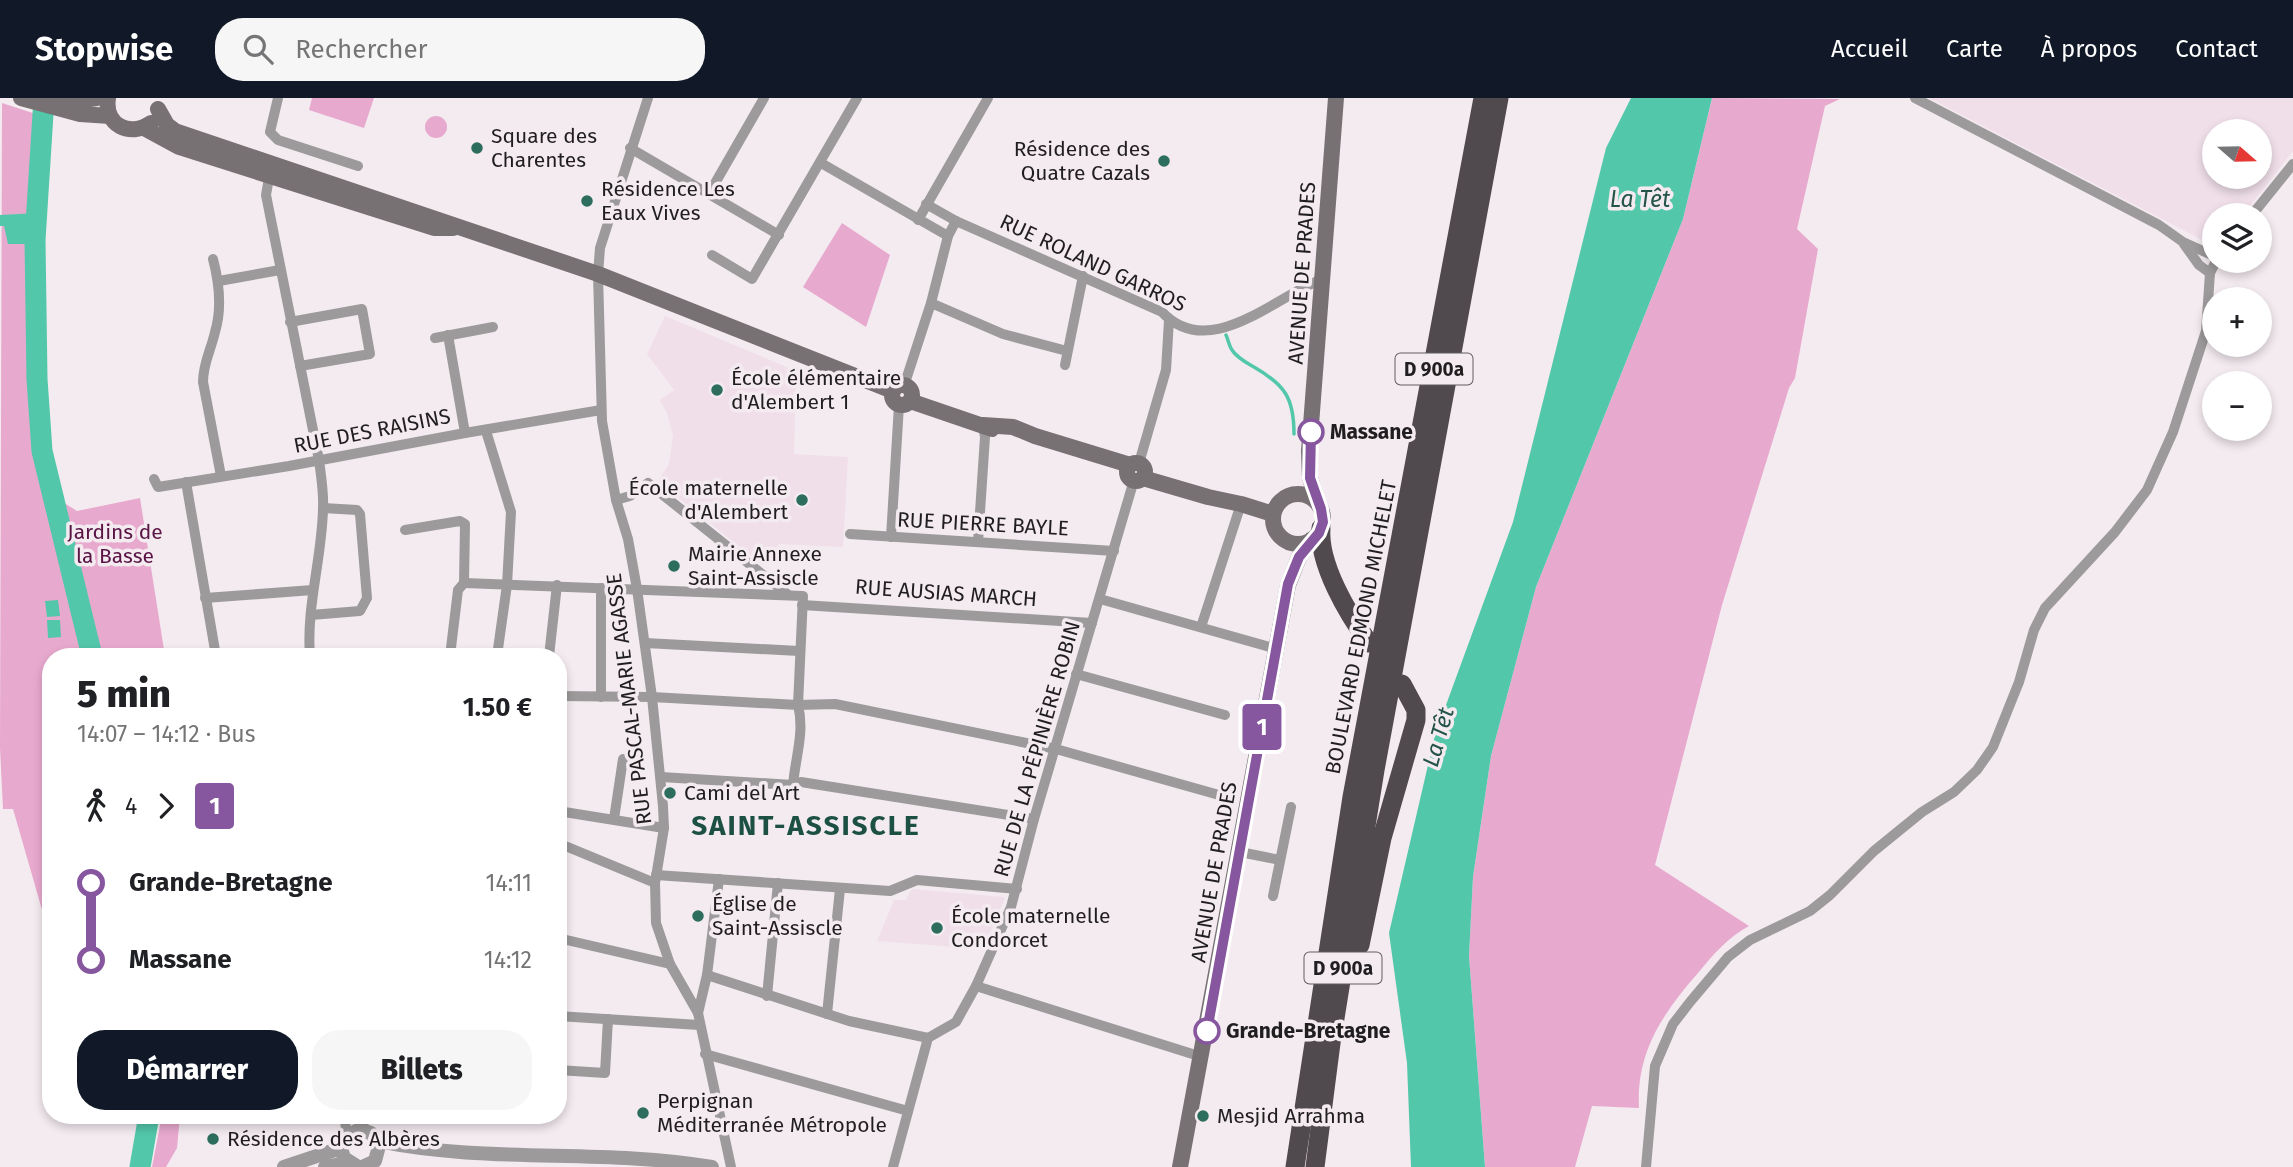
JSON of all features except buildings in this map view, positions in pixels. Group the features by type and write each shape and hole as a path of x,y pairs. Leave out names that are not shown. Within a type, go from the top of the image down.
{"highway":[{"name":"BOULEVARD EDMOND MICHELET","path":"1295,1167 1352,797 1495,98"},
{"name":"BOULEVARD EDMOND MICHELET","path":"1315,1167 1331,1043 1377,756 1495,98"},
{"path":"1316,534 1342,600 1353,622 1369,643"},
{"path":"1323,1167 1332,1100 1370,888 1416,720 1416,710 1402,684"},
{"path":"1284,1167 1303,1030 1336,833 1352,797"},
{"path":"1359,872 1370,888"}],"main road":[{"path":"23,99 61,102 97,98"},
{"path":"108,98 110,116"},
{"name":"AVENUE DE PRADES","path":"1318,503 1310,478 1309,451 1336,98"},
{"path":"61,102 110,116 120,127 136,130 144,128 156,117 158,103"},
{"path":"158,103 167,125 175,131 272,170 303,188 433,229 460,228"},
{"path":"144,128 179,147 272,170 598,274 799,353 818,369 983,425 1013,427 1073,448 1098,464 1166,478 1188,491 1241,503 1273,514"},
{"name":"AVENUE DE PRADES","path":"1293,494 1309,451"},
{"path":"1293,494 1307,495 1318,503 1323,514 1316,534 1297,544 1283,539 1275,528 1273,514 1279,502 1293,494"},
{"name":"AVENUE DE PRADES","path":"1180,1167 1288,584 1299,557 1316,534"},
{"name":"AVENUE DE PRADES","path":"1283,539 1288,584"}],"street":[{"path":"278,98 270,132 278,141 358,166"},
{"name":"RUE PASCAL-MARIE AGASSE","path":"648,98 600,248 598,274 601,411 606,456 628,539 637,589 661,777 664,828 656,879 656,923 670,964 699,1019 731,1167"},
{"path":"706,192 713,185 764,98"},
{"path":"712,255 752,279 857,98"},
{"path":"918,220 988,98"},
{"path":"1915,98 2159,225 2183,242 2202,251"},
{"path":"630,148 779,235"},
{"path":"821,163 948,236"},
{"path":"2262,203 2293,164"},
{"path":"272,170 266,195 319,460 323,508 313,590 310,648"},
{"name":"RUE ROLAND GARROS","path":"926,204 956,221 1162,312 1169,320 1193,330 1242,322 1282,302 1306,285 1323,279"},
{"path":"891,537 902,396 931,303 948,236 956,221"},
{"path":"2183,242 2202,267"},
{"path":"213,259 219,281 216,331 203,366 203,382 221,476"},
{"path":"219,281 280,270"},
{"path":"1646,1167 1655,1066 1673,1024 1690,1002 1728,957 1750,940 1810,911 1874,851 1922,812 1954,792 1977,770 1993,747 2019,682 2034,630 2045,608 2115,532 2147,490 2173,432 2206,331 2210,273"},
{"path":"1065,365 1083,276"},
{"path":"931,303 1003,334 1067,351"},
{"path":"290,322 362,309 370,354 300,366"},
{"name":"RUE DE LA PÉPINIÈRE ROBIN","path":"928,1038 956,1022 976,986 1017,890 1034,820 1166,370 1169,320"},
{"path":"435,338 493,327"},
{"path":"449,335 465,433"},
{"name":"RUE DES RAISINS","path":"154,479 158,487 601,411"},
{"path":"978,542 985,437 983,425"},
{"path":"486,431 510,512 507,585 498,648"},
{"path":"186,482 214,648"},
{"path":"616,500 630,496 648,483 787,594"},
{"path":"1200,627 1241,503"},
{"path":"311,615 360,611 367,598 360,513 357,510 323,508"},
{"path":"405,530 463,522 465,524 464,583 458,590 451,648"},
{"name":"RUE PIERRE BAYLE","path":"850,534 1114,551"},
{"path":"464,583 803,596 799,650 799,755 795,762 793,785"},
{"path":"550,648 557,585"},
{"path":"601,588 601,697"},
{"path":"205,598 313,590"},
{"path":"1100,599 1278,649"},
{"name":"RUE AUSIAS MARCH","path":"802,605 1092,622"},
{"path":"645,643 799,650"},
{"path":"1076,674 1226,715"},
{"path":"567,696 835,704 1056,749 1219,795"},
{"path":"614,819 623,759"},
{"path":"661,777 793,785 801,782 1034,820"},
{"path":"1273,896 1291,807"},
{"path":"567,813 664,828"},
{"path":"567,846 656,879 719,878 890,891 917,880 1017,890"},
{"path":"1240,852 1280,860"},
{"path":"567,1017 699,1019 719,878"},
{"path":"767,996 778,883"},
{"path":"827,1014 840,889"},
{"path":"567,940 670,964"},
{"path":"707,975 849,1021 928,1038 893,1167"},
{"path":"976,986 1202,1057"},
{"path":"567,1071 605,1073 608,1019"},
{"path":"705,1054 908,1111"},
{"path":"345,1124 343,1142 356,1166"},
{"path":"362,1124 378,1148"},
{"path":"284,1167 343,1142 354,1130 366,1130"},
{"path":"378,1148 639,1159 712,1167"},
{"path":"325,1167 370,1165 378,1148"}],"shaded area":[{"path":"1929,98 2293,98 2293,151 2272,178 2272,119 2202,119 2202,189 2263,189 2252,203 2202,203 2202,240"},
{"path":"665,316 796,371 794,454 848,457 843,547 779,544 762,565 658,481 669,464 673,435 660,400 674,390 647,354"},
{"name":"École maternelle Condorcet","path":"912,889 1005,898 983,949 877,941 894,900 906,900"}],"green space":[{"path":"312,98 374,98 364,128 309,110"},
{"path":"1712,98 1840,99 1825,106 1797,229 1818,249 1795,378 1789,388 1722,605 1655,865 1749,926 1734,935 1715,953 1663,1019 1654,1034 1642,1069 1639,1108 1592,1106 1575,1167 1485,1167 1469,956 1473,877 1491,756 1536,587 1683,219"},
{"name":"Jardins de la Basse","path":"2,103 39,115 33,208 34,381 40,450 50,494 77,511 140,498 164,648 42,648 42,910 13,809 3,809 0,748"},
{"path":"436,116 444,119 447,127 444,135 436,138 428,135 425,127 428,119"},
{"path":"842,223 890,255 866,327 803,287"},
{"path":"160,1124 179,1124 177,1148 166,1167 152,1167"}],"water":[{"name":"La Têt","path":"1631,98 1712,98 1683,219 1536,587 1491,756 1473,877 1469,956 1485,1167 1411,1167 1407,1063 1389,933 1435,735 1513,522 1606,148"},
{"path":"37,213 35,244 8,244 4,226 0,226 0,215"},
{"path":"58,600 60,616 47,617 45,601"},
{"path":"47,620 60,620 61,637 48,638"}],"waterway":[{"path":"44,98 35,240 37,379 42,451 90,648"},
{"path":"1226,335 1231,348 1242,360 1273,380 1286,394 1292,411 1294,434"},
{"path":"140,1167 147,1124"}],"bus line":[{"name":"1","path":"1207,1031 1288,584 1299,557 1319,533 1323,522 1323,514 1310,478 1311,432"}],"place":[{"name":"Square des Charentes","path":"477,148"},
{"name":"Résidence des Quatre Cazals","path":"1164,161"},
{"name":"Résidence Les Eaux Vives","path":"587,201"},
{"name":"École élémentaire d'Alembert 1","path":"717,390"},
{"name":"Massane","path":"1311,432"},
{"name":"École maternelle d'Alembert","path":"802,500"},
{"name":"Mairie Annexe Saint-Assiscle","path":"674,566"},
{"name":"Cami del Art","path":"670,793"},
{"name":"Église de Saint-Assiscle","path":"698,916"},
{"name":"École maternelle Condorcet","path":"937,928"},
{"name":"Grande-Bretagne","path":"1207,1031"},
{"name":"Perpignan Méditerranée Métropole","path":"643,1113"},
{"name":"Mesjid Arrahma","path":"1203,1116"},
{"name":"Résidence des Albères","path":"213,1139"}],"district":[{"name":"SAINT-ASSISCLE","path":"806,825"}]}
